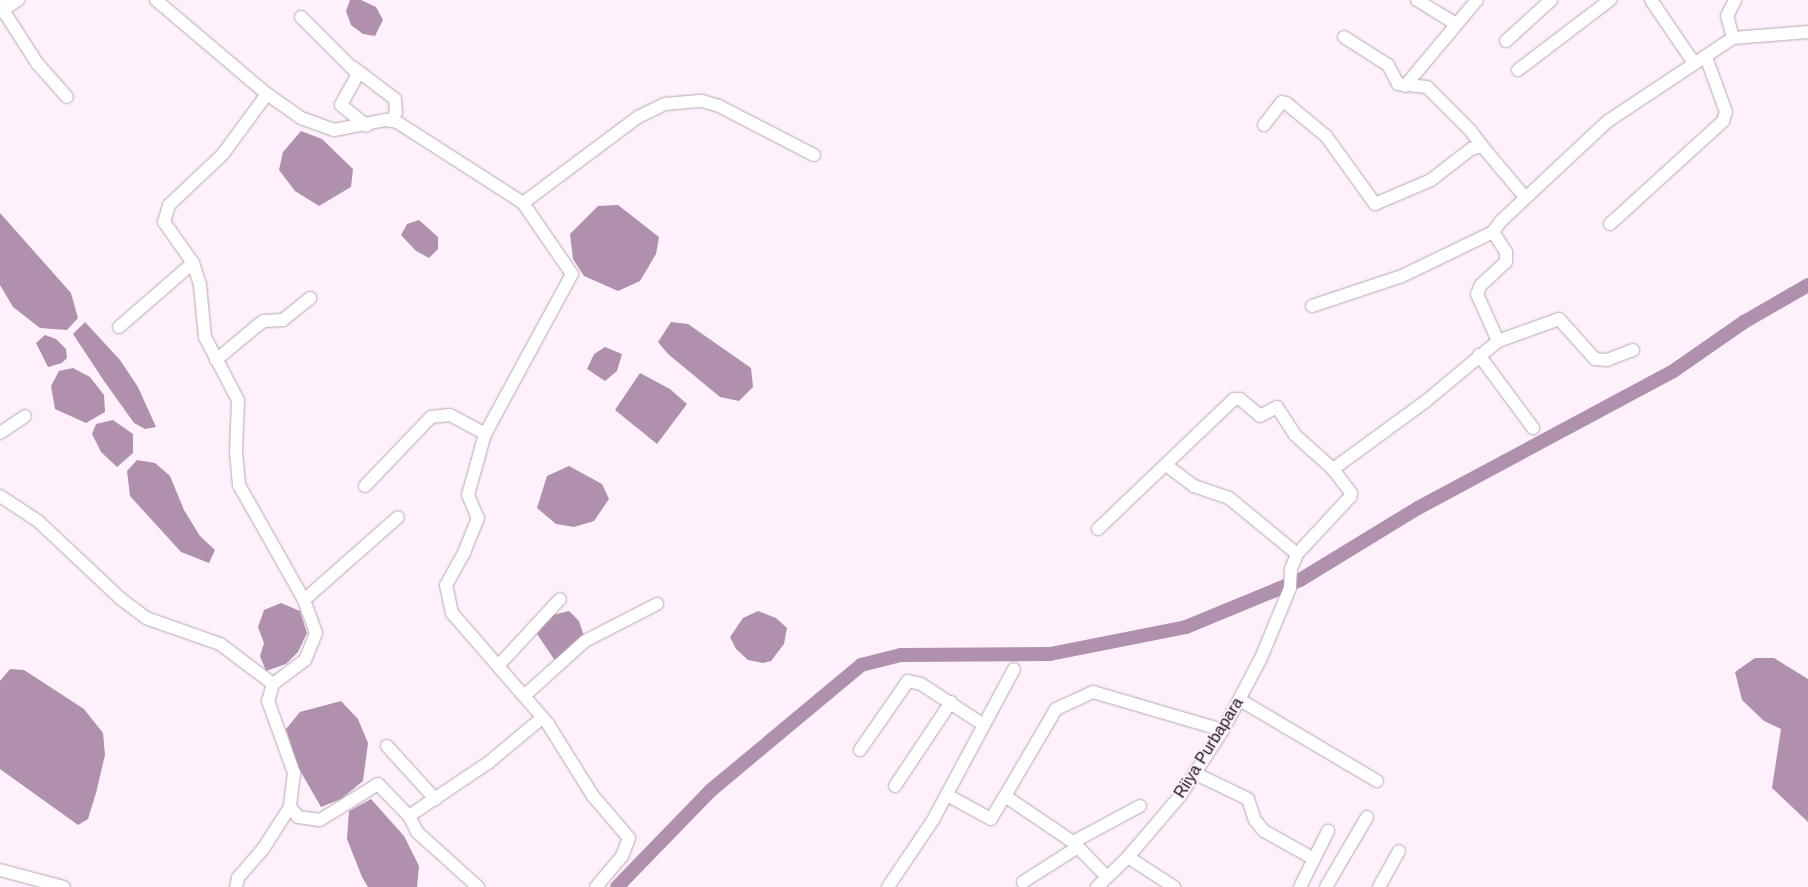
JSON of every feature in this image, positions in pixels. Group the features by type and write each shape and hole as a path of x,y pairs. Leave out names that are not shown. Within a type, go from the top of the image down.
{"street":[{"path":"18,0 1,8 37,63 67,97"},
{"path":"156,0 267,94 301,118 334,130 367,126 392,120 523,203 529,216 572,274 486,434 468,495 478,518 465,551 446,585 452,613 542,718 593,796 629,838 622,856 596,887"},
{"path":"1416,0 1456,24"},
{"path":"1405,86 1478,0"},
{"path":"1506,41 1551,0"},
{"path":"1518,70 1610,0"},
{"path":"1651,0 1694,64"},
{"path":"1733,38 1727,16 1735,0"},
{"path":"301,17 354,68 395,99 396,112 392,120"},
{"path":"1312,306 1402,276 1493,232 1525,197 1608,122 1733,38 1808,32"},
{"path":"1344,37 1388,65 1396,82 1405,86 1427,87 1470,130 1525,197"},
{"path":"1610,224 1723,121 1726,112 1706,57"},
{"path":"354,68 357,80 341,105 367,126"},
{"path":"236,887 238,878 263,849 290,807 294,774 268,701 273,684 305,660 316,632 304,600 239,485 236,450 238,400 234,387 216,360 205,337 200,284 193,264 167,229 165,214 170,205 222,154 267,94"},
{"path":"523,203 638,117 665,104 702,101 719,106 814,155"},
{"path":"1264,124 1282,102 1286,103 1328,139 1375,204 1431,180 1471,148 1482,146"},
{"path":"1493,232 1508,258 1503,266 1481,285 1477,294 1498,341"},
{"path":"119,327 193,264"},
{"path":"216,360 264,321 283,320 310,298"},
{"path":"1333,469 1426,401 1498,341 1559,319 1594,359 1607,360 1632,350"},
{"path":"1479,355 1533,428"},
{"path":"1098,530 1166,465 1237,398 1260,416 1277,407 1295,435 1333,469 1351,492 1350,497 1297,554 1228,498 1194,486 1166,465"},
{"path":"365,486 431,417 450,415 486,434"},
{"path":"0,433 25,416"},
{"path":"0,496 38,521 121,599 146,618 220,644 273,684"},
{"path":"304,600 398,517"},
{"name":"Riiya Purbapara","path":"1097,887 1106,876 1128,857 1180,796 1223,730 1240,700 1290,588 1291,569 1297,554"},
{"path":"498,666 560,599"},
{"path":"524,696 585,641 657,604"},
{"path":"888,887 947,795 1014,669"},
{"path":"860,750 908,681 914,681 951,702 984,725"},
{"path":"947,795 991,819 1056,709 1093,692 1223,730"},
{"path":"1240,700 1377,781"},
{"path":"895,786 951,702"},
{"path":"409,816 488,763 542,718"},
{"path":"387,746 435,799"},
{"path":"1194,773 1248,799 1257,825 1264,831 1314,859"},
{"path":"290,807 298,817 320,820 378,784 409,816 417,832 478,887"},
{"path":"1005,796 1075,845 1106,876"},
{"path":"1023,882 1075,845 1140,806"},
{"path":"1330,885 1367,817"},
{"path":"1300,887 1328,831"},
{"path":"1379,887 1399,851"},
{"path":"1128,857 1174,887"},
{"path":"0,870 64,887"}],"shaded area":[{"path":"350,0 361,0 376,7 383,20 375,36 363,34 351,25 346,11"},
{"path":"301,131 322,139 353,169 351,187 319,206 295,191 279,170 283,152"},
{"path":"618,205 659,237 656,254 640,281 618,291 584,276 573,259 570,234 598,206"},
{"path":"0,213 71,293 78,318 67,330 40,328 13,307 0,285"},
{"path":"419,220 438,237 438,249 429,258 416,251 401,235 407,224"},
{"path":"85,322 120,360 138,387 156,427 145,429 134,423 104,381 73,334"},
{"path":"671,322 688,324 751,368 753,387 739,401 720,397 668,354 658,342"},
{"path":"45,335 56,339 66,349 67,358 62,363 48,367 36,343"},
{"path":"605,347 622,354 617,371 605,381 587,369 594,354"},
{"path":"73,368 90,377 104,395 105,412 86,423 55,409 51,386 59,371"},
{"path":"640,373 670,389 687,404 657,444 615,410"},
{"path":"113,420 133,434 133,453 117,467 101,452 92,434 96,424"},
{"path":"137,460 155,463 170,476 184,510 200,536 215,550 209,563 181,552 130,496 127,471"},
{"path":"569,466 602,484 609,499 594,521 574,527 556,524 537,508 547,476"},
{"path":"281,603 300,611 307,633 298,652 286,664 266,671 260,656 264,643 258,627 264,610"},
{"path":"569,611 579,621 585,639 566,661 554,659 537,634 549,616"},
{"path":"758,611 776,618 787,628 784,644 771,661 763,663 748,660 736,649 730,637 743,618"},
{"path":"1755,658 1774,658 1808,679 1808,822 1772,788 1781,729 1764,721 1742,700 1735,672"},
{"path":"10,669 24,670 84,709 103,733 105,755 96,793 88,819 78,825 0,769 0,681"},
{"path":"341,701 358,719 368,743 363,781 341,799 321,807 298,767 286,729 300,712"},
{"path":"371,799 404,836 419,866 417,887 368,887 362,877 347,839 349,811"}],"waterway":[{"path":"617,887 710,791 861,665 901,655 1050,654 1186,627 1300,580 1418,508 1672,372 1744,322 1808,285"}]}
